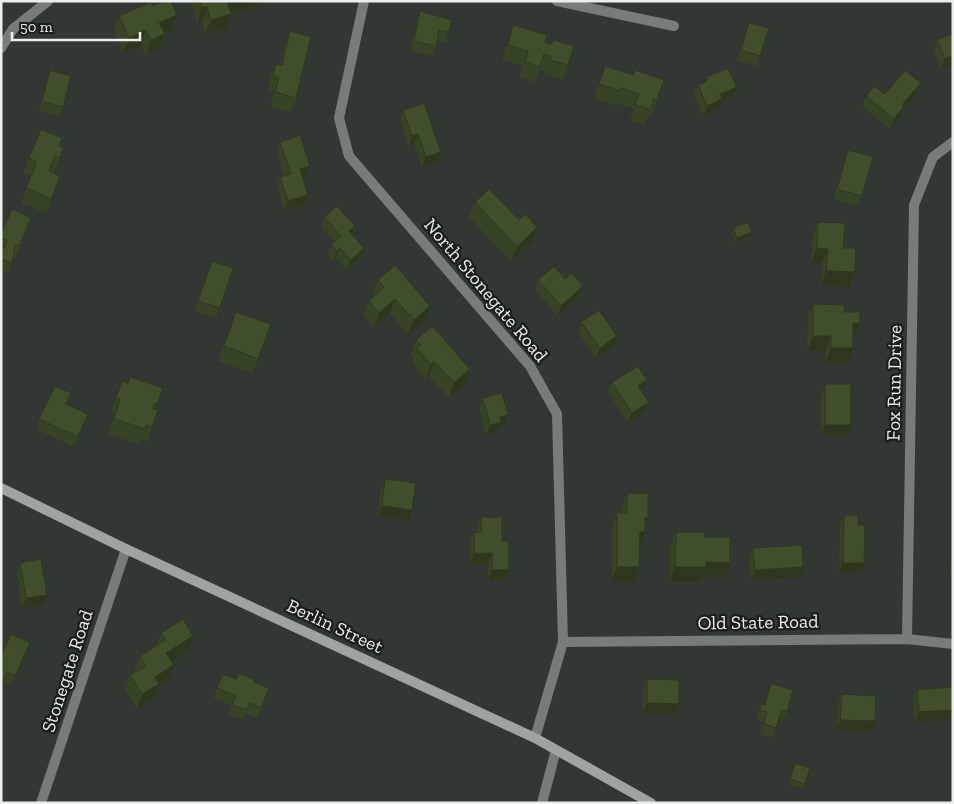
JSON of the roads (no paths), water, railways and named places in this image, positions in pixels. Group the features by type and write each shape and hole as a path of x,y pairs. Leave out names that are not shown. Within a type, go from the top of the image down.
{"main road":[{"name":"Berlin Street","path":"1,488 126,549 535,738 651,803"}],"street":[{"path":"1,48 12,30 48,1"},
{"name":"North Stonegate Road","path":"364,1 339,118 350,156 530,366 557,414 563,642 535,738"},
{"path":"557,1 674,26"},
{"name":"Fox Run Drive","path":"907,639 914,205 933,157 953,142"},
{"name":"Stonegate Road","path":"41,803 126,549"},
{"name":"Old State Road","path":"563,642 907,639 953,644"},
{"path":"542,803 556,750"}]}
